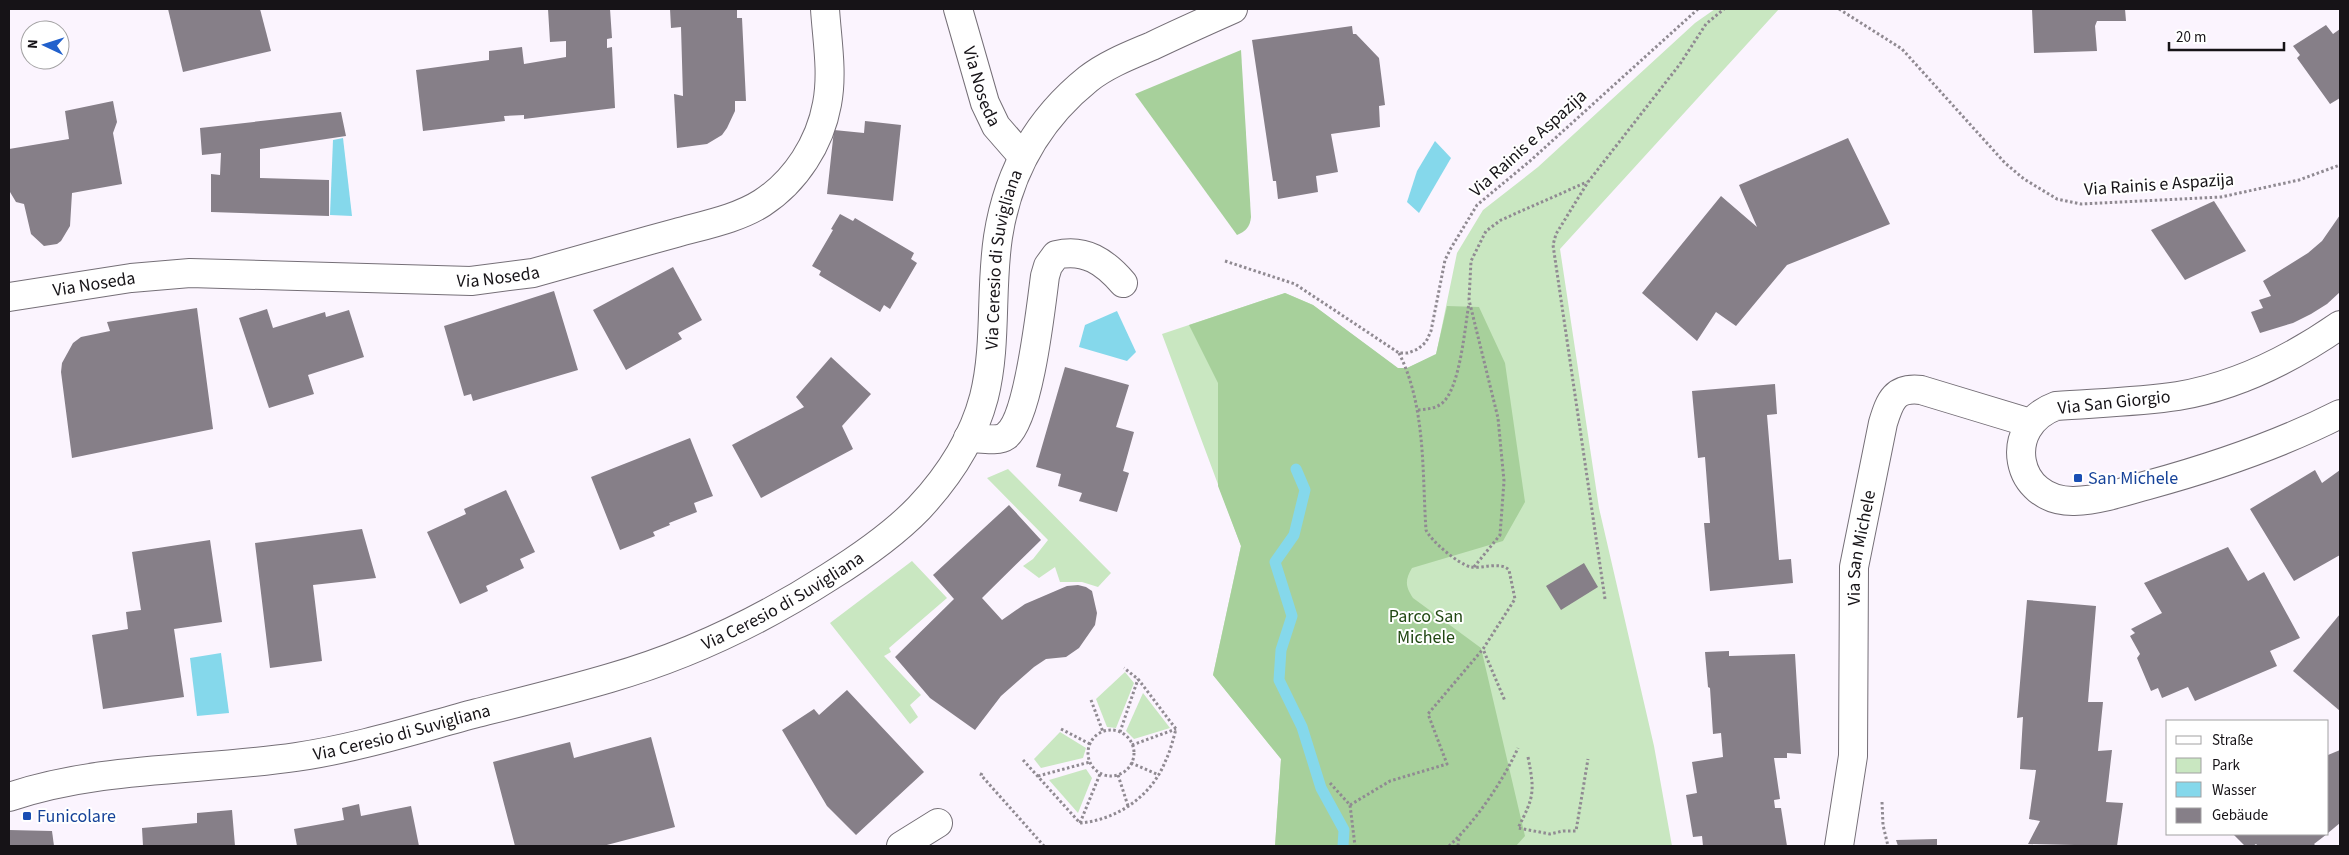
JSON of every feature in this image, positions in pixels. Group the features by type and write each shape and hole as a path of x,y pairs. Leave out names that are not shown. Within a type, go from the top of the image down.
{"street":[{"name":"Via Noseda","path":"9,298 131,278 190,273 438,280 500,279 533,274 722,219 761,203 775,193 802,164 814,146 827,104 830,82 825,9"},
{"name":"Via Noseda","path":"958,9 986,103 996,126 1023,157"},
{"name":"Via Ceresio di Suvigliana","path":"9,796 63,782 107,775 259,762 340,749 612,678 674,656 730,633 792,601 852,562 889,535 919,508 949,472 968,438 983,400 990,362 998,238 1013,179 1036,132 1071,94 1092,76 1119,61 1233,9"},
{"path":"968,438 998,439 1006,437 1018,420 1035,352 1045,276 1048,266 1056,255 1075,253 1098,260 1110,267 1122,283"},
{"name":"Via San Giorgio","path":"2030,423 2045,410 2056,406 2178,396 2230,382 2289,358 2340,325"},
{"name":"Via San Michele","path":"1840,846 1854,756 1854,567 1882,423 1888,407 1893,397 1901,391 1916,389 2030,423"},
{"path":"2030,423 2024,433 2022,444 2023,471 2033,486 2045,495 2073,501 2097,499 2227,462 2340,414"},
{"path":"902,846 938,823"}],"path":[{"name":"Via Rainis e Aspazija","path":"1399,353 1408,353 1418,349 1426,342 1431,331 1445,260 1477,205 1530,161 1698,9"},
{"path":"1605,600 1553,245 1556,234 1588,182 1680,64 1706,24 1724,9"},
{"name":"Via Rainis e Aspazija","path":"1839,9 1902,50 2005,163 2024,179 2058,199 2082,204 2221,197 2299,180 2340,165"},
{"path":"1418,410 1434,408 1447,398 1456,374 1469,300 1471,262 1486,231 1501,220 1588,182"},
{"path":"1224,261 1295,284 1399,353 1406,368 1418,410 1426,530 1430,538 1461,563 1474,567 1506,567 1509,570 1515,599 1483,649 1428,714 1447,764 1390,781 1350,805"},
{"path":"1469,300 1498,418 1504,481 1500,535 1474,567"},
{"path":"1483,649 1505,701"},
{"path":"1124,668 1138,679 1176,729"},
{"path":"1120,732 1138,679"},
{"path":"1091,700 1103,732"},
{"path":"1061,729 1090,744"},
{"path":"1132,745 1176,729"},
{"path":"1080,823 1095,822 1135,802 1158,775 1165,763 1176,729"},
{"path":"1103,732 1120,732 1126,735 1132,745 1134,756 1131,763 1127,770 1118,775 1100,774 1090,762 1088,756 1090,744 1094,738 1103,732"},
{"path":"1449,846 1459,837 1508,772 1518,748"},
{"path":"1528,757 1534,786 1533,796 1518,828 1550,834 1576,831 1588,759"},
{"path":"1023,760 1080,823"},
{"path":"1038,776 1090,762"},
{"path":"1131,763 1158,775"},
{"path":"982,773 981,775 1044,846"},
{"path":"1080,823 1100,774"},
{"path":"1118,775 1128,806"},
{"path":"1330,783 1350,805 1355,846"},
{"path":"1882,798 1882,825 1888,846"},
{"path":"1458,846 1459,837"}],"green space":[{"name":"Parco San Michele","path":"1715,9 1779,9 1560,249 1599,508 1654,746 1672,846 1275,846 1281,759 1213,675 1241,546 1162,334 1285,293 1313,305 1397,368 1407,368 1436,355 1457,253 1483,210 1538,167 1695,23"},
{"path":"1241,50 1251,217 1247,228 1237,235 1135,94"},
{"path":"1285,293 1313,305 1398,368 1407,368 1436,354 1447,306 1479,307 1505,363 1525,502 1503,541 1412,568 1407,583 1408,590 1413,598 1481,648 1525,836 1516,846 1275,846 1281,759 1213,675 1241,546 1218,486 1218,383 1189,325"},
{"path":"1008,469 1111,573 1098,587 1082,582 1060,582 1055,567 1039,578 1023,566 1033,559 1048,540 987,478"},
{"path":"912,561 947,598 889,648 891,652 884,656 921,695 910,705 918,717 910,724 830,623"},
{"path":"1125,672 1134,683 1116,728 1107,727 1096,699"},
{"path":"1143,693 1170,728 1134,739 1126,731"},
{"path":"1060,732 1086,748 1083,758 1041,768 1034,759"},
{"path":"1086,769 1092,778 1078,813 1049,780"}],"water":[{"path":"343,138 352,216 330,215 333,140"},
{"path":"1435,141 1451,158 1419,213 1407,202 1417,171"},
{"path":"1117,311 1136,352 1127,361 1079,347 1085,325"},
{"path":"221,653 229,713 197,716 190,658"}],"building":[{"path":"168,9 260,9 271,51 183,72"},
{"path":"548,9 610,9 612,38 607,39 607,48 612,47 615,108 524,119 524,115 504,116 505,121 423,131 416,70 489,60 489,51 522,47 524,64 566,57 566,41 550,42"},
{"path":"670,9 737,9 737,18 742,18 746,101 735,101 735,111 727,128 722,135 707,144 677,148 674,94 683,96 681,27 671,28"},
{"path":"2032,9 2125,9 2126,21 2097,21 2095,26 2097,51 2034,53"},
{"path":"2326,25 2333,34 2340,29 2340,98 2330,104 2297,58 2300,55 2293,46"},
{"path":"1352,26 1353,34 1356,34 1379,58 1385,105 1379,106 1380,127 1331,134 1338,172 1316,176 1318,192 1278,199 1276,181 1273,181 1252,40"},
{"path":"113,101 117,122 113,133 122,184 72,193 70,226 61,241 57,244 44,246 31,234 24,204 16,202 10,192 9,149 69,139 65,111"},
{"path":"341,112 346,136 260,149 260,178 329,180 329,216 211,212 211,174 220,175 221,153 202,155 200,128"},
{"path":"865,121 901,125 893,201 827,194 834,130 864,133"},
{"path":"1848,138 1890,224 1787,265 1736,326 1716,312 1697,341 1642,293 1721,196 1757,227 1739,185"},
{"path":"2214,201 2246,251 2185,280 2151,230"},
{"path":"840,214 853,221 855,218 914,253 911,259 917,263 890,309 884,305 880,312 819,275 821,271 812,266"},
{"path":"2340,215 2340,292 2327,304 2311,314 2293,323 2260,333 2251,312 2263,308 2259,300 2271,296 2263,281 2308,253 2322,241"},
{"path":"673,267 702,320 678,333 682,339 626,370 593,310"},
{"path":"554,291 578,370 473,401 471,394 464,396 444,326"},
{"path":"197,308 213,429 72,458 61,372 62,363 73,343 81,337 110,331 107,322"},
{"path":"267,309 273,328 325,312 326,317 349,310 364,357 308,375 314,394 269,408 239,318"},
{"path":"831,357 871,394 842,426 853,449 761,498 732,445 804,407 796,397"},
{"path":"1065,367 1129,385 1116,427 1134,432 1123,471 1129,473 1117,512 1079,501 1082,493 1058,486 1061,474 1036,467"},
{"path":"1775,384 1777,414 1767,415 1779,560 1791,559 1793,583 1710,591 1704,523 1710,523 1705,457 1698,458 1692,391"},
{"path":"690,438 713,496 694,503 697,512 669,523 670,525 653,532 655,536 620,550 591,477"},
{"path":"2315,470 2322,483 2340,470 2340,555 2294,581 2250,509"},
{"path":"506,490 535,552 520,559 524,568 486,586 488,591 460,604 427,532 466,514 464,509"},
{"path":"1009,505 1041,540 982,598 1002,620 1025,604 1067,586 1078,585 1092,591 1097,613 1095,625 1079,648 1066,657 1046,659 1034,667 1001,696 975,730 930,698 895,657 954,599 933,575"},
{"path":"362,529 376,578 313,585 322,661 270,668 255,543"},
{"path":"210,540 222,622 174,629 184,697 103,709 92,635 128,629 126,612 141,610 132,552"},
{"path":"2228,547 2248,581 2264,572 2300,638 2270,651 2277,666 2195,701 2188,687 2162,698 2158,688 2151,691 2137,658 2140,654 2130,636 2135,633 2131,629 2162,613 2144,583"},
{"path":"1584,563 1598,587 1561,610 1546,586"},
{"path":"2027,600 2096,606 2088,702 2103,702 2098,751 2112,750 2106,802 2123,803 2117,846 2028,844 2040,821 2029,819 2036,770 2020,769 2023,717 2017,718"},
{"path":"2340,614 2340,711 2293,671"},
{"path":"1729,651 1729,656 1795,654 1801,754 1787,753 1787,758 1774,758 1780,799 1774,800 1775,808 1781,808 1787,846 1703,846 1702,836 1693,837 1686,795 1697,793 1692,762 1723,757 1721,733 1713,734 1705,652"},
{"path":"847,690 924,772 856,835 827,806 782,730 814,709 819,715"},
{"path":"651,737 675,827 603,846 515,846 493,762 570,742 574,758"},
{"path":"2340,750 2340,823 2329,832 2329,755"},
{"path":"359,804 361,816 411,806 419,846 297,846 294,829 344,820 342,808"},
{"path":"232,810 235,846 143,846 142,828 197,823 197,813"},
{"path":"9,830 52,831 54,846 9,846"},
{"path":"2234,835 2326,835 2314,844 2316,846 2258,846 2256,844 2245,846"},
{"path":"1937,839 1937,846 1898,846 1896,840"}],"waterway":[{"path":"1296,469 1305,490 1294,535 1275,562 1292,616 1281,650 1279,680 1302,727 1321,788 1344,830 1343,846"}],"place":[{"name":"San Michele","path":"2078,478"},
{"name":"Funicolare","path":"27,816"}]}
